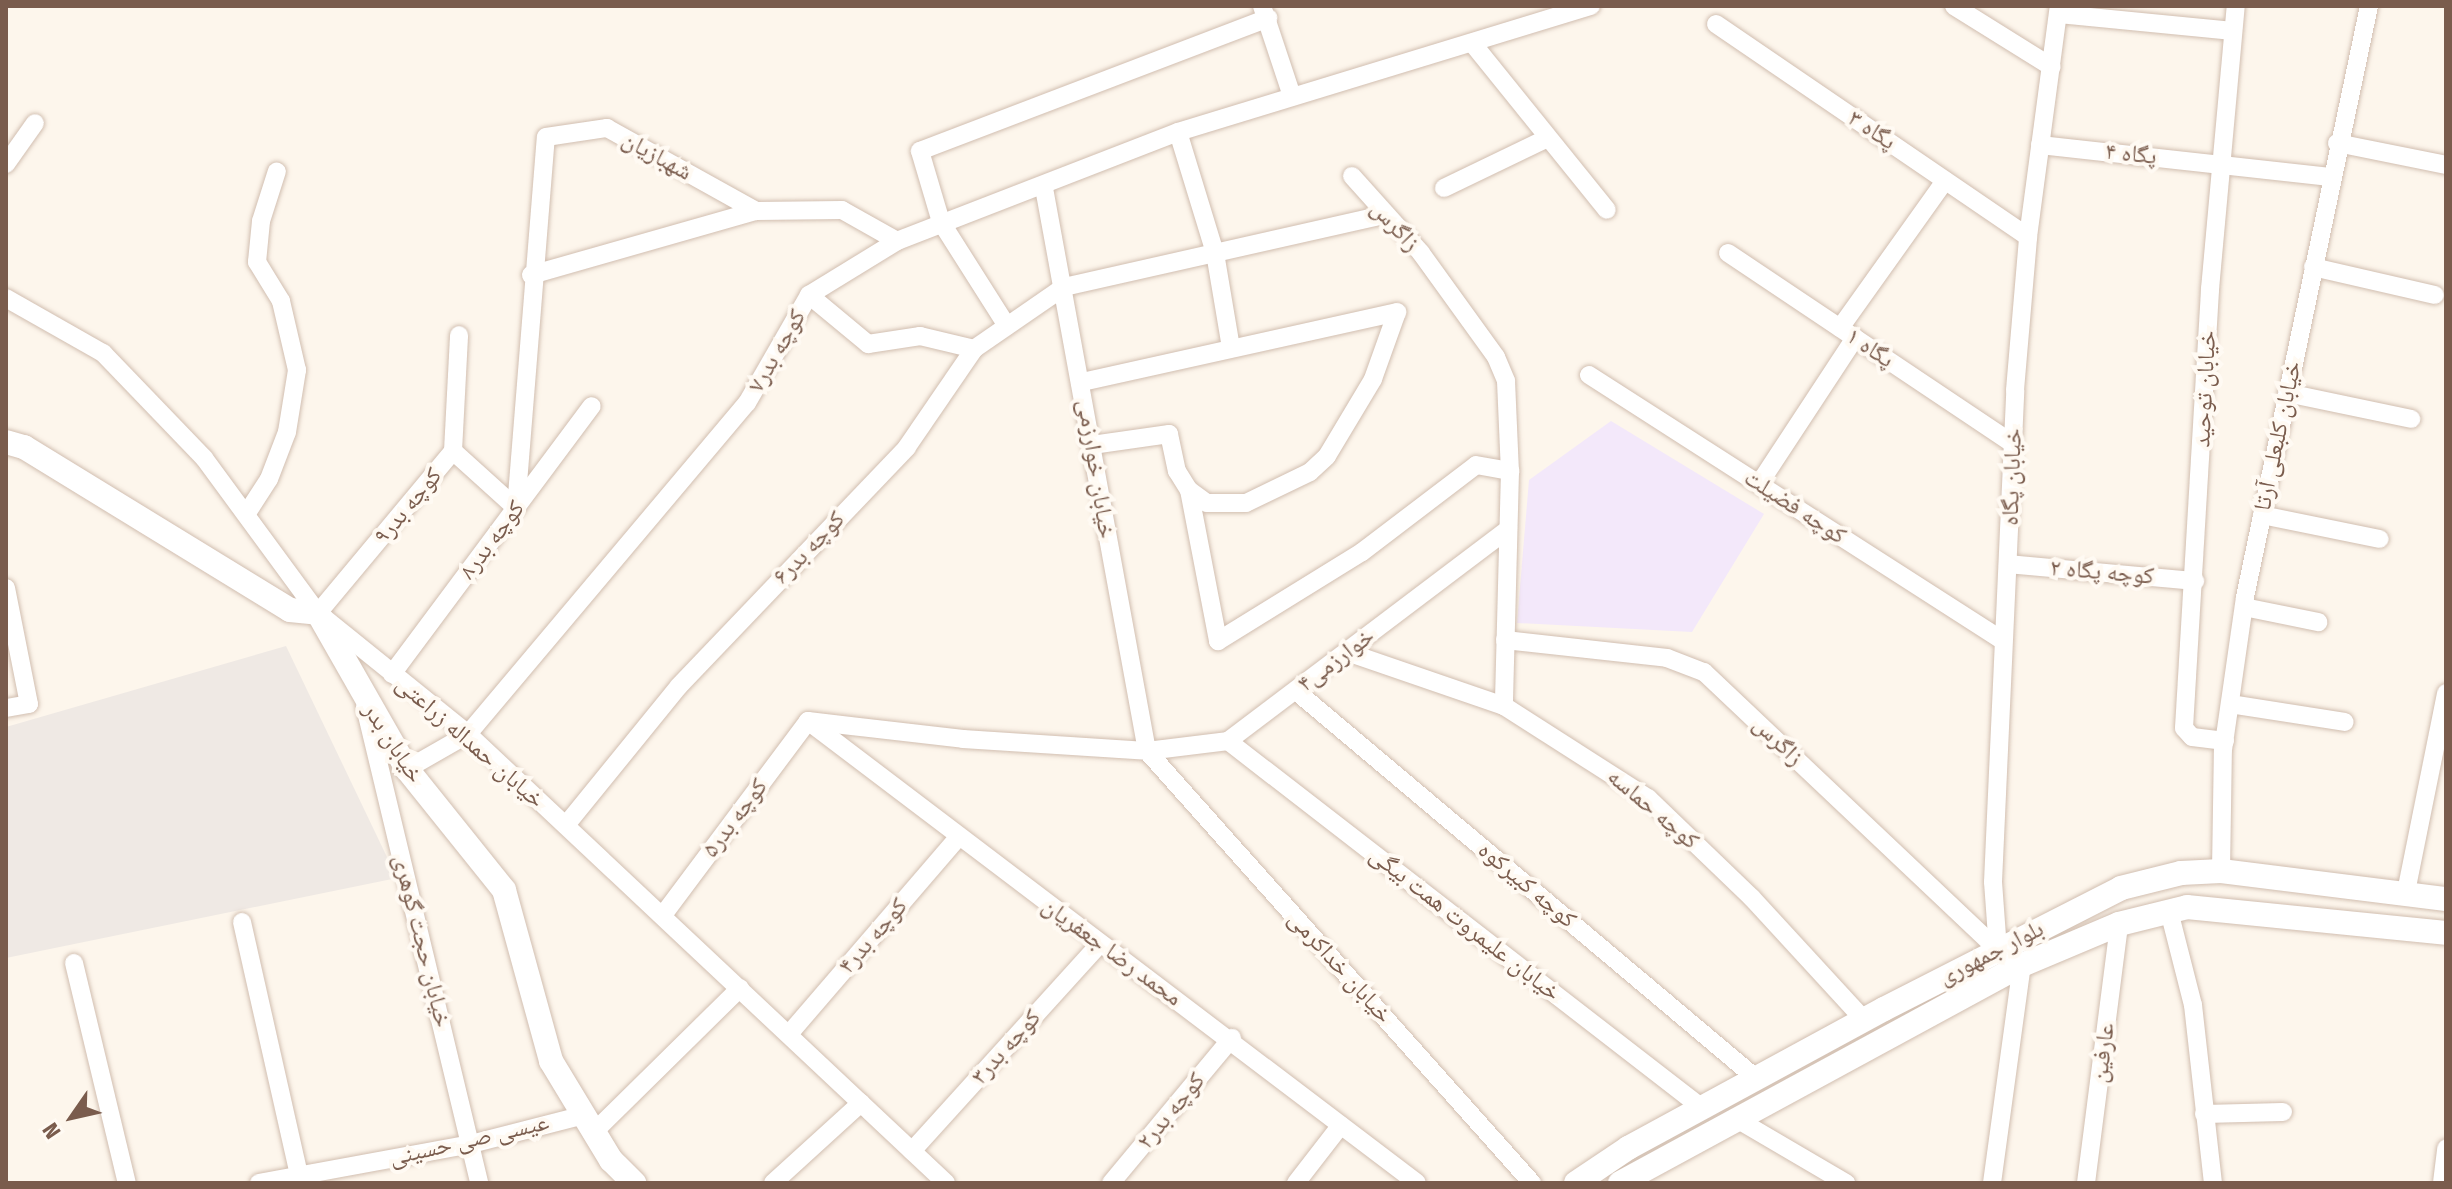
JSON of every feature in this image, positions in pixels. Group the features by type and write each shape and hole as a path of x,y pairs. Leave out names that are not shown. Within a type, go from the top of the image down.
{"street":[{"name":"کوچه بدر۷","path":"468,734 747,403 809,295 897,241 941,222 1044,188 1178,132 1591,6"},
{"path":"1954,6 2052,67"},
{"name":"خیابان توحید","path":"2225,741 2192,737 2184,728 2222,163 2236,6"},
{"name":"خیابان کلبعلی آرتا","path":"2221,871 2225,741 2244,607 2337,143 2369,6"},
{"path":"2059,10 2233,31"},
{"name":"خیابان پگاه","path":"1998,950 1993,882 2001,639 2008,564 2012,443 2028,237 2059,10"},
{"path":"1007,326 941,222 920,151 1265,12 1292,96"},
{"name":"پگاه ۳","path":"1716,24 2028,237"},
{"path":"1473,44 1607,210"},
{"path":"6,164 35,123"},
{"name":"شهبازیان","path":"531,275 546,137 607,128 756,211"},
{"path":"1178,132 1215,253 1231,348"},
{"path":"1444,188 1548,138"},
{"path":"2337,143 2446,165"},
{"name":"پگاه ۴","path":"2040,145 2330,177"},
{"path":"247,513 269,479 287,432 297,370 281,301 257,262 261,221 277,171"},
{"name":"زاگرس","path":"1352,176 1383,215 1421,253 1496,357 1506,381 1510,471 1504,706"},
{"path":"1759,484 1848,333 1945,181"},
{"name":"خیابان خوارزمی","path":"1044,188 1082,382 1147,751"},
{"path":"516,508 531,275 756,211 842,210 897,241"},
{"path":"1064,287 1383,215"},
{"name":"پگاه ۱","path":"1728,253 2012,443"},
{"path":"2313,267 2435,295"},
{"name":"کوچه بدر۶","path":"566,825 679,686 907,447 974,349 1064,287"},
{"path":"809,295 868,344 920,336 974,349"},
{"name":"خیابان حمداله زراعتی","path":"6,298 103,353 204,458 318,613 468,734 946,1183"},
{"path":"1082,382 1397,312 1373,379 1327,456 1310,472 1246,503 1207,503 1189,490"},
{"name":"کوچه بدر۹","path":"318,613 453,451 459,335"},
{"name":"کوچه فضیلت","path":"1589,375 2001,639"},
{"path":"2287,393 2411,419"},
{"name":"کوچه بدر۸","path":"392,674 592,406"},
{"path":"1092,445 1169,434 1177,471 1189,490 1218,641 1362,552 1476,465 1510,471"},
{"path":"6,442 24,447 290,610 318,613"},
{"path":"453,451 516,508"},
{"path":"2262,515 2380,539"},
{"name":"خوارزمی۴","path":"808,721 963,739 1147,751 1228,741 1508,529"},
{"name":"کوچه پگاه ۲","path":"2008,564 2195,581"},
{"path":"6,588 29,704 6,708"},
{"path":"2244,607 2318,622"},
{"name":"خیابان بدر","path":"318,613 363,698 407,769 504,890 551,1061 589,1124 634,1183"},
{"name":"زاگرس","path":"1505,640 1667,658 1704,672 1998,950"},
{"name":"کوچه حماسه","path":"1347,652 1504,706 1648,798 1752,898 1864,1020"},
{"name":"کوچه کبیرکوه","path":"1296,691 1757,1079"},
{"path":"2406,892 2446,693"},
{"name":"خیابان حجت گوهری","path":"363,698 479,1183"},
{"path":"2230,704 2345,722"},
{"name":"محمد رضا جعفریان","path":"808,721 957,839 1232,1038 1417,1183"},
{"name":"کوچه بدر۵","path":"663,915 808,721"},
{"path":"407,769 468,734"},
{"name":"خیابان علیمروت همت بیگی","path":"1228,741 1702,1108"},
{"name":"خیابان خداکرمی","path":"1147,751 1532,1183"},
{"name":"کوچه بدر۴","path":"789,1034 957,839"},
{"name":"بلوار جمهوری","path":"1576,1183 1702,1108 1864,1020 2121,888 2167,876 2221,871 2446,899"},
{"path":"2167,876 2169,911 2193,1005 2213,1183"},
{"name":"بلوار جمهوری","path":"1620,1183 2022,965 2119,924 2187,907 2299,914 2446,933"},
{"path":"242,922 300,1179"},
{"name":"عارفین","path":"2086,1183 2119,924"},
{"name":"کوچه بدر۳","path":"912,1151 1100,944"},
{"path":"74,963 127,1183"},
{"path":"1992,1183 2022,965"},
{"path":"589,1124 740,988"},
{"name":"کوچه بدر۲","path":"1111,1183 1232,1038"},
{"path":"773,1183 861,1103"},
{"path":"2204,1114 2283,1112"},
{"path":"1735,1118 1846,1183"},
{"name":"عیسی صی حسینی","path":"259,1183 300,1179 471,1144 589,1124"},
{"path":"1296,1183 1341,1125"},
{"path":"2442,1183 2446,1148"}],"shaded area":[{"path":"1611,421 1764,514 1692,632 1517,623 1529,480"},
{"path":"286,646 397,878 6,958 6,727"}]}
